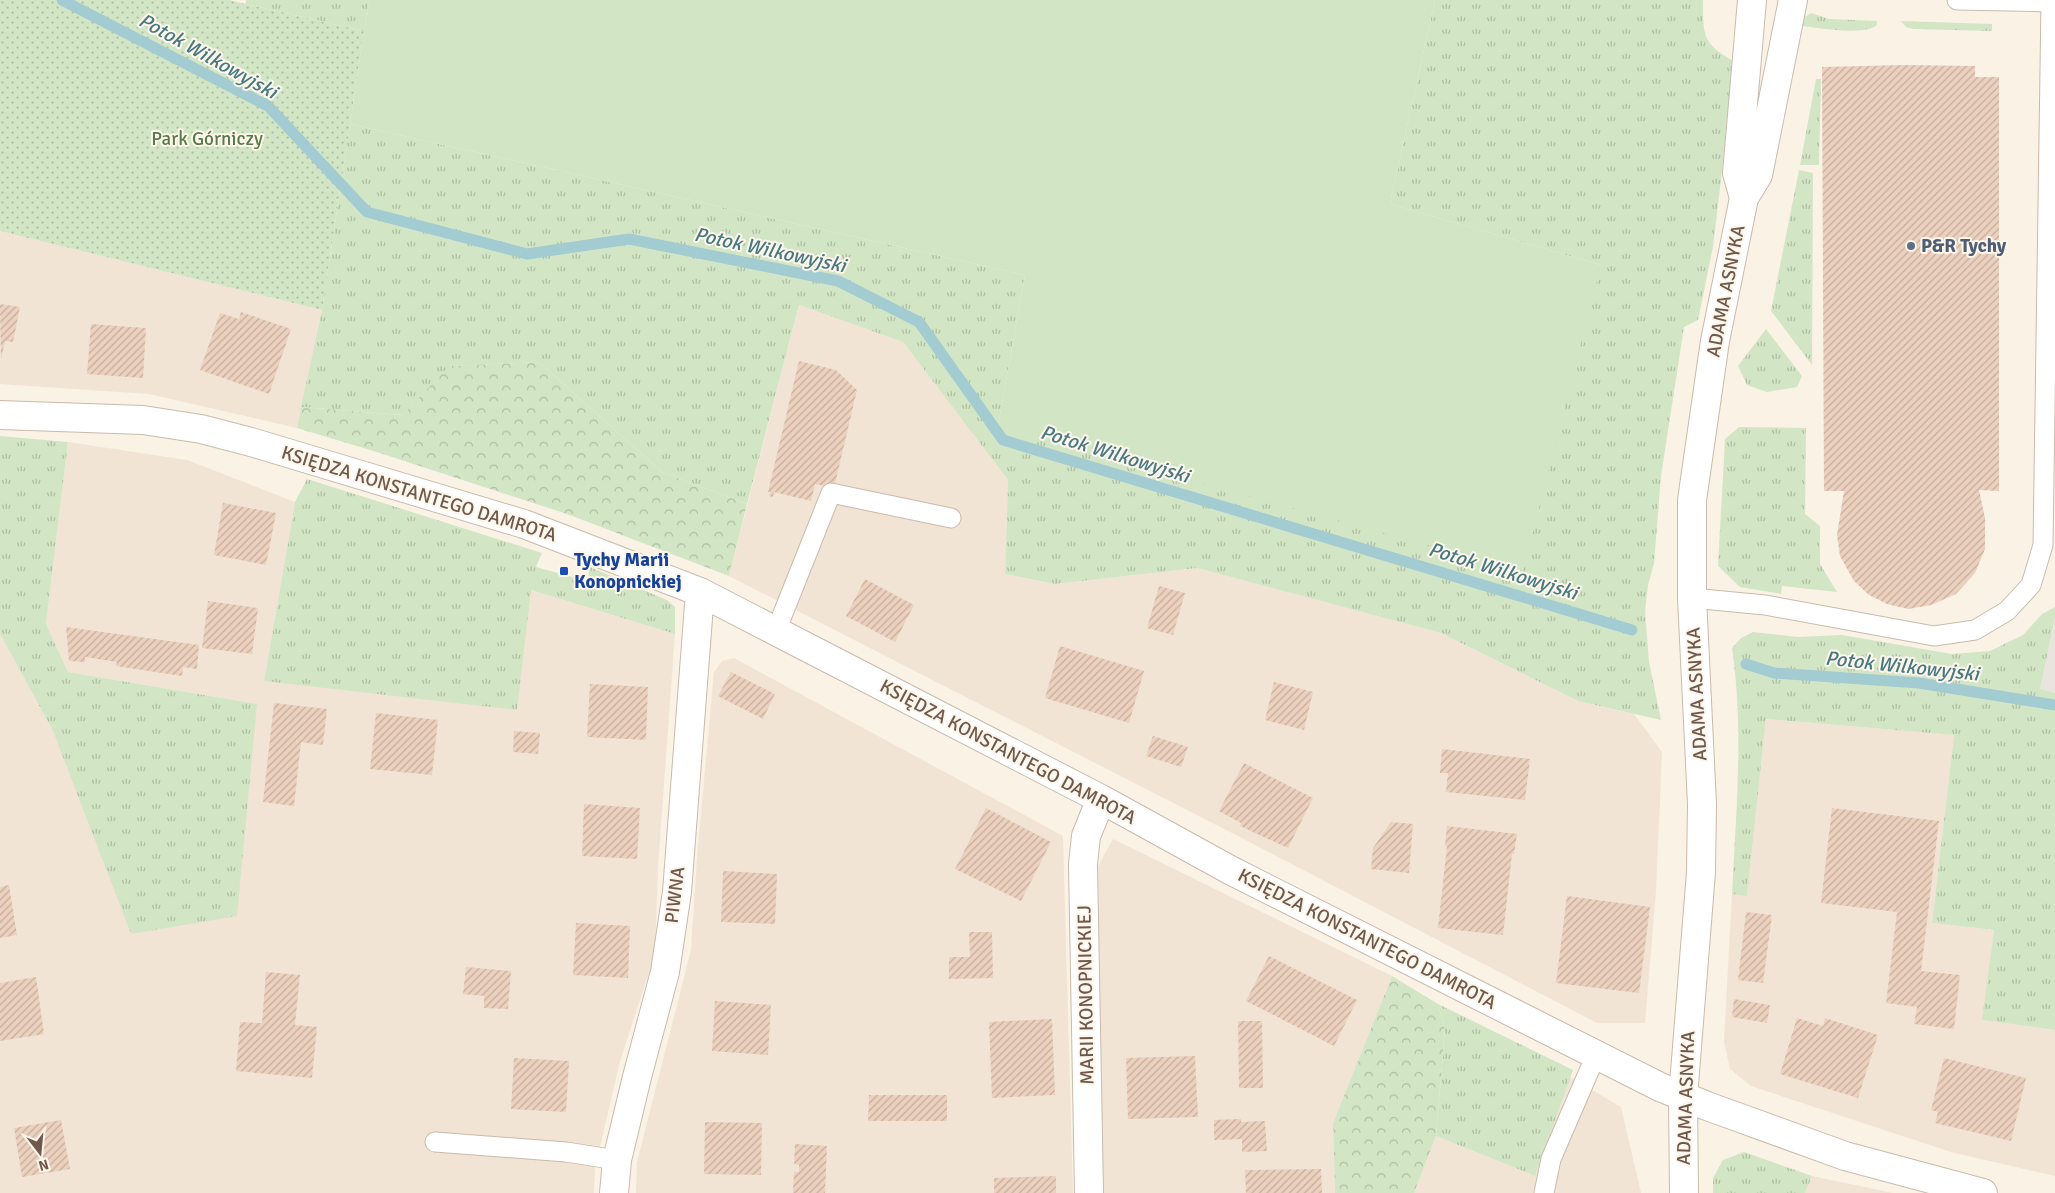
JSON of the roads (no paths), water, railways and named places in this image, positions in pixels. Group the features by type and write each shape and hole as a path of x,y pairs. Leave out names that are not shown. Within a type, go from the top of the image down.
{"street":[{"name":"ADAMA ASNYKA","path":"1744,198 1738,172 1752,0"},
{"name":"ADAMA ASNYKA","path":"1684,1193 1683,1097 1701,872 1702,804 1692,598 1692,500 1715,341 1744,198 1758,175 1793,0"},
{"name":"KSIĘDZA KONSTANTEGO DAMROTA","path":"0,415 143,420 201,429 289,453 524,524 700,592 1101,799 1230,870 1683,1097 1845,1156 1983,1193"},
{"name":"PIWNA","path":"614,1193 617,1160 665,972 677,892 700,592"},
{"name":"MARII KONOPNICKIEJ","path":"1089,1193 1084,864 1086,836 1101,799"}],"lane":[{"path":"1692,598 1765,605 1934,636 1975,630 2007,611 2031,585 2043,545 2045,1 1957,0"},
{"path":"776,631 831,493 951,518"},
{"path":"1544,1193 1552,1159 1596,1055"},
{"path":"435,1142 566,1152 617,1160"}],"waterway":[{"name":"Potok Wilkowyjski","path":"62,0 268,106 367,212 527,254 629,239 838,281 919,322 1003,440 1632,630"},
{"name":"Potok Wilkowyjski","path":"1746,664 1774,673 1919,683 2055,705"}],"place":[{"name":"P&R Tychy","path":"1911,246"},
{"name":"Tychy Marii Konopnickiej","path":"564,571"}],"park label":[{"name":"Park Górniczy","path":"207,139"}]}
